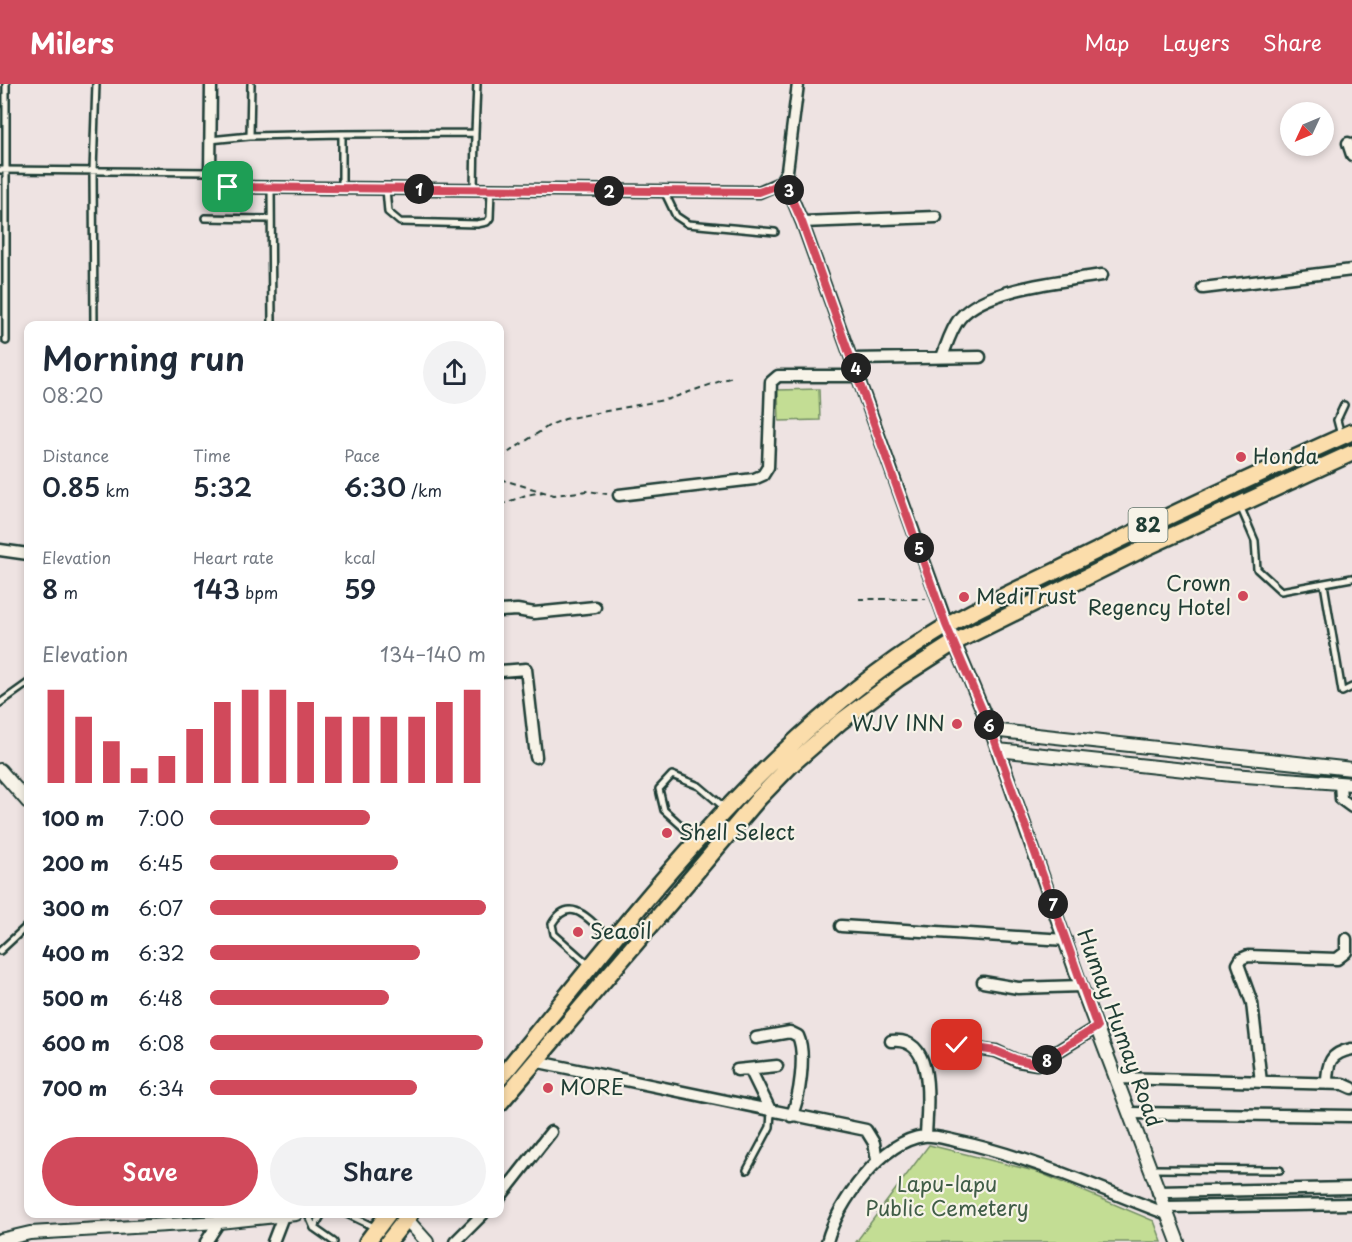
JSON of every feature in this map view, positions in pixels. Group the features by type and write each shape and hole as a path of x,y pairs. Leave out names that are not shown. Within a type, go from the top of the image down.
{"main road":[{"name":"82","path":"504,1073 697,840 781,753 830,711 913,647 946,625 1170,514 1347,434"},
{"name":"82","path":"504,1098 730,831 791,765 868,701 955,642 1240,504 1352,453"},
{"path":"367,1242 385,1218"},
{"path":"388,1242 404,1218"}],"street":[{"path":"211,84 210,172 220,185 387,189 759,192 773,187 783,179 787,171 798,84"},
{"path":"1348,143 1352,155"},
{"path":"783,179 802,222 946,625"},
{"path":"802,222 936,217"},
{"path":"1203,288 1352,270"},
{"path":"942,357 952,329 960,318 976,305 1010,293 1102,275"},
{"path":"852,359 980,357"},
{"path":"619,495 754,479 763,475 768,467 771,382 778,376 858,376"},
{"path":"0,550 24,553"},
{"path":"504,611 534,613 595,607"},
{"name":"Humay Humay Road","path":"946,625 991,730 1081,986 1178,1242"},
{"path":"504,671 526,669 536,756"},
{"path":"991,730 1352,769"},
{"path":"1175,769 1177,749"},
{"path":"998,750 1175,769 1346,783 1341,799 1352,807"},
{"path":"0,770 24,797"},
{"path":"841,926 1066,940"},
{"path":"1261,1082 1251,1003 1238,964 1241,959 1248,957 1337,959 1346,952 1346,939"},
{"path":"983,982 1018,988 1081,986"},
{"path":"957,1045 996,1051 1018,1060 1037,1064 1097,1027"},
{"path":"756,1038 790,1032 798,1035 801,1047 799,1096 791,1116"},
{"path":"891,1041 904,1041 913,1047 926,1068 928,1083 926,1135"},
{"path":"1327,1084 1329,1060 1333,1055 1352,1048"},
{"path":"534,1061 866,1130 874,1143 877,1160"},
{"path":"737,1070 777,1066"},
{"path":"750,1069 771,1112"},
{"path":"1117,1078 1343,1084 1352,1088"},
{"path":"1130,1113 1352,1116"},
{"path":"504,1192 551,1132"},
{"path":"827,1242 829,1233 850,1196 877,1160 893,1146 926,1135 974,1145 1166,1211 1352,1204"},
{"path":"1158,1192 1352,1188"},
{"path":"3,1240 30,1233 262,1218"},
{"path":"273,1242 282,1218"},
{"path":"408,1218 427,1242"},
{"path":"455,1242 479,1218"},
{"path":"206,1242 219,1222"}],"lane":[{"path":"6,84 2,170 6,341"},
{"path":"94,321 93,171 96,84"},
{"path":"250,136 251,84"},
{"path":"474,189 477,84"},
{"path":"210,140 250,136 475,132"},
{"path":"342,134 342,188"},
{"path":"2,170 210,172"},
{"path":"271,187 272,321"},
{"path":"387,189 388,212 400,222 477,224 487,222 490,218 491,190"},
{"path":"664,191 676,216 688,224 775,232"},
{"path":"205,218 272,219"},
{"path":"1344,405 1337,420 1347,434"},
{"path":"1240,504 1255,541 1257,569 1281,591 1352,578"},
{"path":"1324,584 1342,692 1352,687"},
{"path":"0,703 24,686"},
{"path":"697,840 664,810 659,789 666,780 672,775 699,786 727,810"},
{"path":"591,967 554,934 552,924 555,919 564,909 569,909 582,915 613,941"},
{"path":"0,951 24,928"},
{"path":"747,1170 770,1127 771,1112"},
{"path":"1150,1169 1280,1170"},
{"path":"310,1218 314,1228 334,1242"},
{"path":"314,1228 320,1218"},
{"path":"356,1218 377,1228"}],"path":[{"path":"504,455 550,425 565,419 669,399 735,376"},
{"path":"504,480 554,495 588,491 619,495"},
{"path":"504,504 526,495 546,492"},
{"path":"859,599 938,599"}],"green space":[{"path":"819,389 820,420 779,421 778,390"},
{"name":"Lapu-lapu Public Cemetery","path":"929,1145 1038,1172 1154,1221 1162,1242 856,1242"}],"place":[{"name":"Honda","path":"1241,457"},
{"name":"Crown Regency Hotel","path":"1243,596"},
{"name":"MediTrust","path":"964,597"},
{"name":"WJV INN","path":"957,724"},
{"name":"Shell Select","path":"667,833"},
{"name":"Seaoil","path":"578,932"},
{"name":"MORE","path":"548,1088"}],"route":[{"path":"228,187 759,192 766,191 783,179 802,222 946,625 991,730 1097,1027 1048,1060 1037,1064 1018,1060 996,1051 957,1045"}]}
